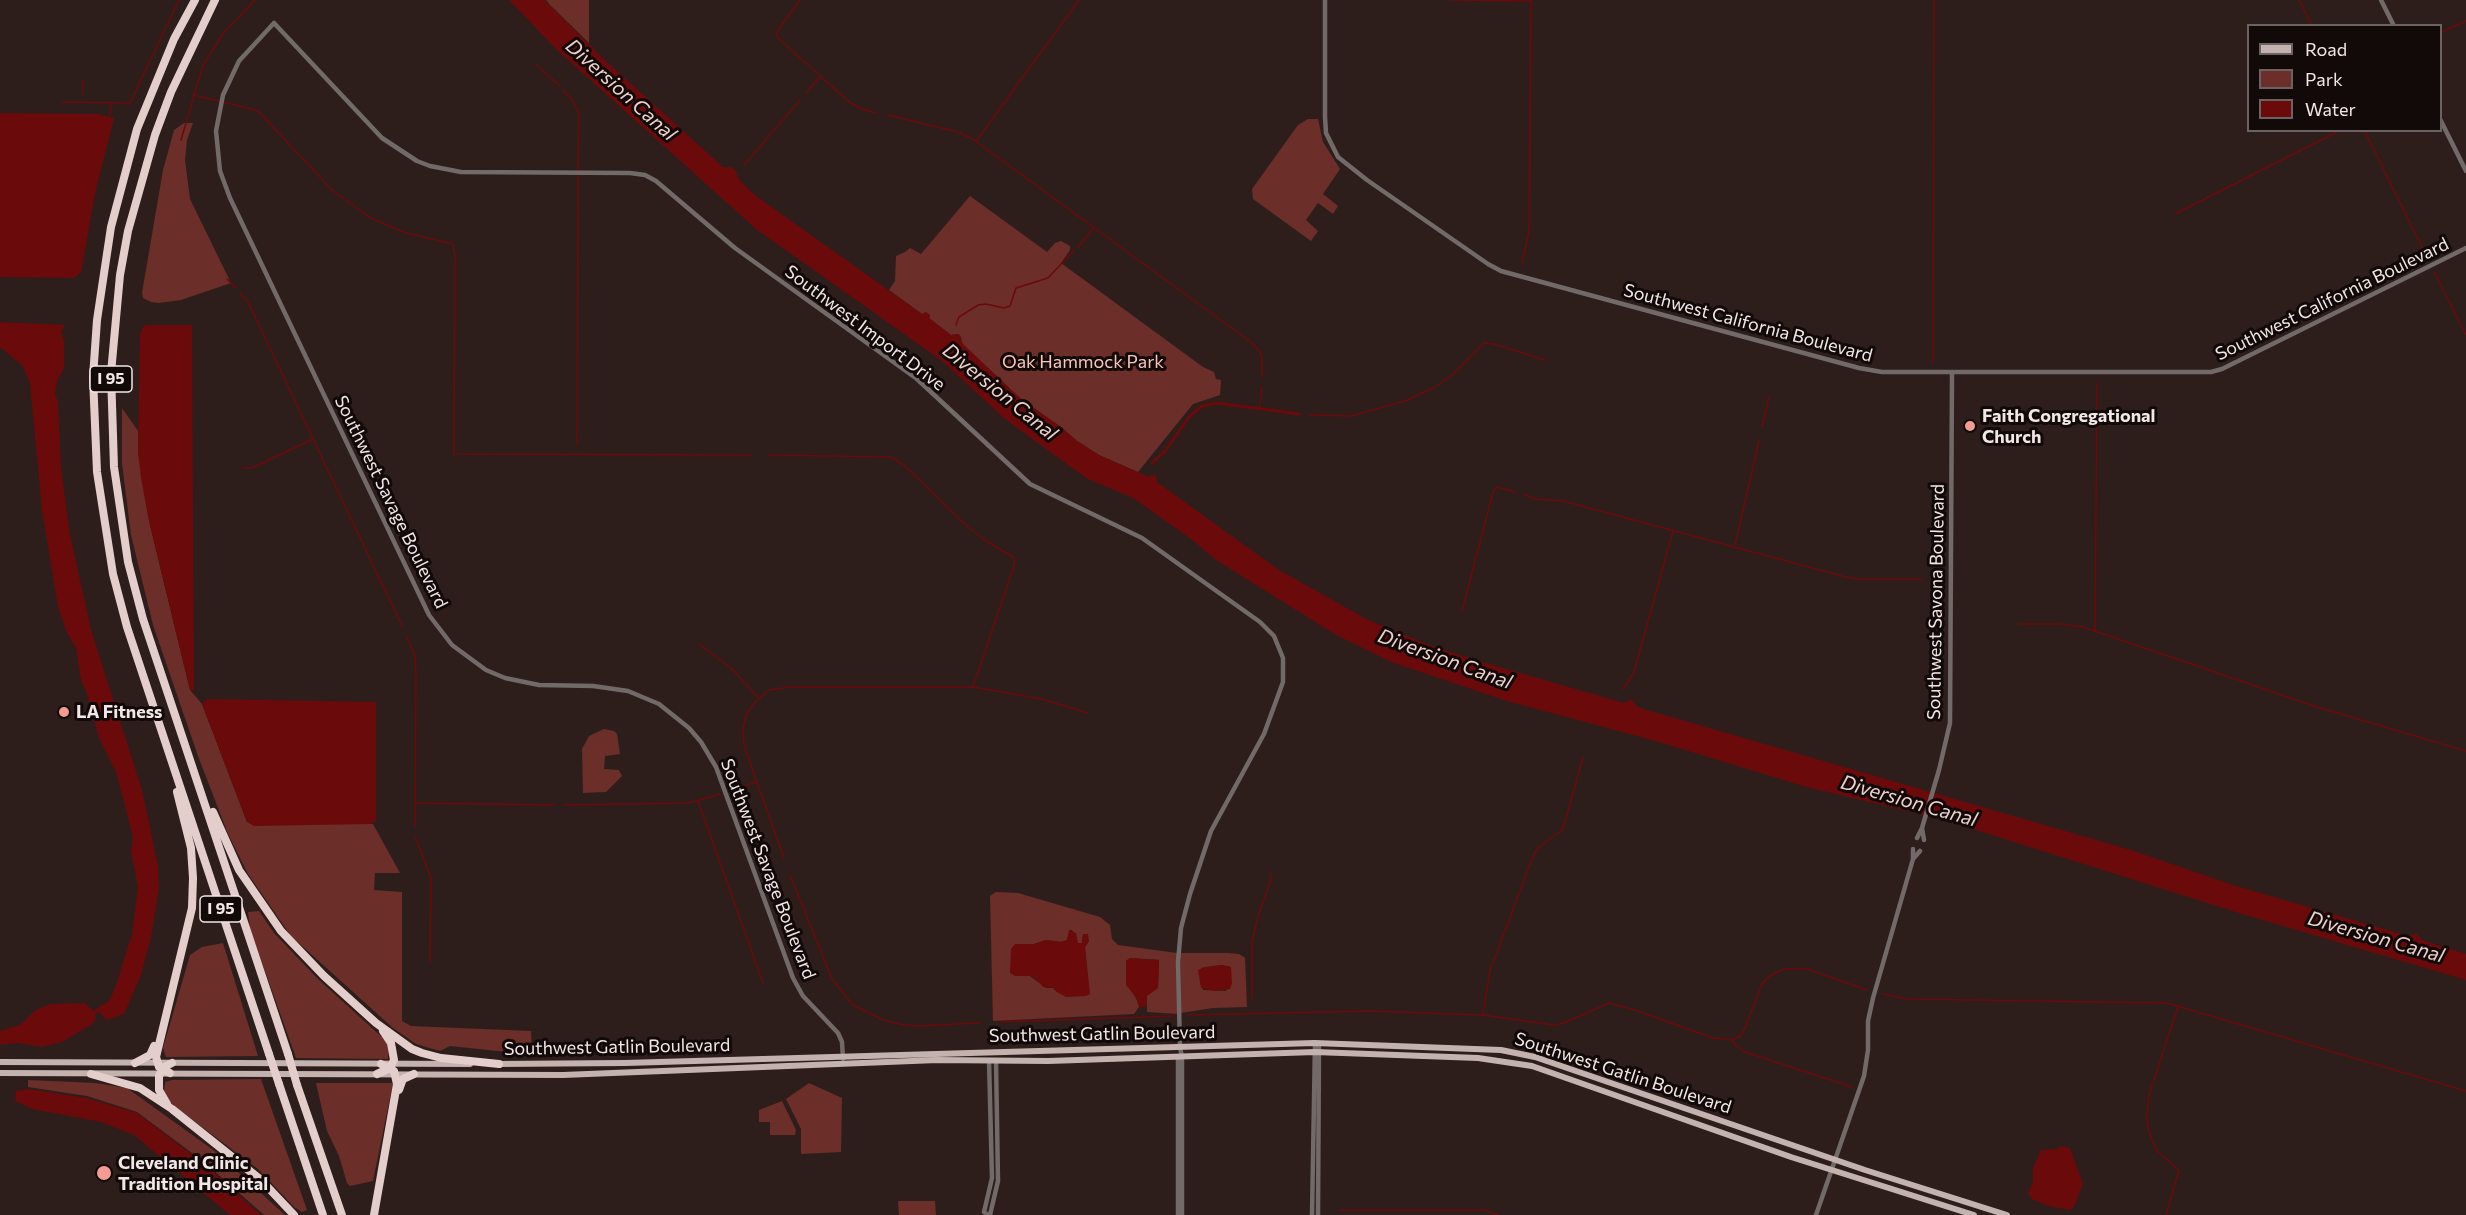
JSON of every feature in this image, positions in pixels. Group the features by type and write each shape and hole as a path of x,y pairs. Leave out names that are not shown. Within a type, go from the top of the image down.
{"highway":[{"name":"I 95","path":"195,0 174,39 137,129 122,180 102,273 93,377 97,472 113,574 127,627 323,1215"},
{"name":"I 95","path":"215,0 171,92 140,182 120,275 111,373 114,467 128,562 143,619 342,1215"},
{"path":"135,1063 150,1055 160,1033 192,908 191,848 173,764"},
{"path":"192,765 230,851 266,912 297,950 376,1023 412,1049 441,1058 499,1064"},
{"path":"376,1023 391,1043 394,1052 396,1096"},
{"path":"160,1033 162,1070 158,1084 161,1096 172,1109"},
{"path":"162,1070 172,1063"},
{"path":"381,1064 393,1069"},
{"path":"376,1074 393,1069"},
{"path":"91,1074 140,1088 172,1109 261,1180 294,1215"},
{"path":"374,1215 396,1096 403,1079 414,1074"}],"main road":[{"name":"Southwest Gatlin Boulevard","path":"393,1069 414,1074 563,1076 843,1060 1317,1042 1489,1049 1517,1052 2007,1215"},
{"name":"Southwest Gatlin Boulevard","path":"393,1069 499,1064 993,1060 1317,1052 1478,1058 1532,1066 1830,1170 1974,1215"},
{"path":"0,1062 135,1063 162,1070"},
{"path":"172,1063 381,1064"},
{"path":"0,1073 91,1074 162,1070 376,1074"}],"street":[{"name":"Southwest California Boulevard","path":"1325,0 1324,117 1326,133 1338,157 1367,180 1488,264 1513,274 1859,368 1882,372 1952,373 2196,373 2222,369 2466,248"},
{"path":"2381,0 2393,24"},
{"name":"Southwest Savage Boulevard","path":"273,23 239,61 223,95 216,130 218,159 230,198 433,621 463,655 505,678 538,685 593,686 628,691 659,704 689,728 701,742 716,767 793,978 803,996 839,1034 843,1060"},
{"name":"Southwest Import Drive","path":"273,23 382,138 417,161 461,172 630,173 645,175 656,181 735,248 917,380 1030,484 1142,538 1269,630 1279,644 1283,658 1283,682 1264,734 1211,831 1190,894 1179,948 1180,1215"},
{"path":"2442,123 2466,171"},
{"name":"Southwest Savona Boulevard","path":"1917,838 1925,818 1950,723 1952,373"},
{"name":"Southwest Savona Boulevard","path":"1922,828 1924,840"},
{"path":"1816,1215 1866,1066 1868,1021 1873,998 1914,849"},
{"path":"1913,859 1920,851"},
{"path":"1317,1042 1318,1215"},
{"path":"1312,1215 1317,1052"},
{"path":"987,1214 992,1178 993,1060"}],"green space":[{"path":"546,0 589,0 589,43 550,5"},
{"path":"1308,119 1318,119 1323,142 1340,169 1323,194 1338,206 1333,214 1318,203 1306,220 1318,231 1311,241 1253,199 1252,189 1298,125"},
{"path":"184,123 193,123 187,140 185,160 190,199 231,283 181,300 151,302 143,298 142,293 163,170 174,130"},
{"name":"Oak Hammock Park","path":"970,196 1047,252 1055,243 1061,241 1070,246 1070,250 1061,263 1203,367 1214,372 1216,379 1221,380 1220,395 1193,404 1138,472 1099,455 1077,441 1022,400 962,344 961,337 957,334 951,335 929,318 930,315 922,314 889,290 895,281 896,256 910,248 921,254"},
{"path":"122,408 138,431 138,452 149,521 190,690 202,704 247,822 373,824 400,873 375,873 374,890 402,892 402,1021 411,1026 531,1031 532,1050 526,1054 450,1046 440,1051 416,1044 393,1028 291,936 248,874 228,834 198,756 153,625 131,535 122,463"},
{"path":"604,729 617,734 620,754 605,756 604,769 619,770 622,776 606,792 583,793 582,749 589,736"},
{"path":"996,892 1018,893 1100,917 1110,925 1112,939 1118,945 1177,953 1178,1014 1147,1012 1147,995 1158,988 1159,960 1130,958 1126,961 1126,982 1139,1007 1134,1014 993,1021 990,896","holes":["1072,930 1078,943 1082,943 1083,935 1089,941 1085,947 1088,981 1065,995 1053,988 1046,988 1030,976 1015,976 1019,944 1034,944 1046,940 1061,942 1067,940"]},
{"path":"259,911 274,933 318,979 384,1039 389,1046 388,1059 296,1058 250,929 248,912"},
{"path":"223,943 258,1056 166,1057 163,1048 190,955 202,947"},
{"path":"1180,953 1228,953 1239,954 1245,958 1247,1007 1213,1008 1181,1013","holes":["1222,965 1231,967 1226,991 1203,990 1201,968"]},
{"path":"261,1079 307,1210 302,1212 294,1207 258,1169 170,1103 164,1091 165,1082 172,1080"},
{"path":"28,1080 95,1083 127,1088 216,1152 285,1215 264,1215 204,1162 137,1112 87,1096 28,1087"},
{"path":"316,1083 393,1083 373,1181 350,1186 347,1183 339,1156 327,1131"},
{"path":"809,1083 842,1098 841,1152 801,1154 801,1129 786,1099"},
{"path":"782,1101 796,1130 795,1135 770,1135 770,1122 759,1122 759,1110"},
{"path":"898,1201 935,1201 936,1215 899,1215"}],"water":[{"name":"Diversion Canal","path":"509,0 544,0 609,64 723,167 731,167 735,170 740,181 756,196 922,314 926,312 930,315 929,318 951,335 959,334 963,344 1022,400 1077,441 1099,455 1128,468 1149,477 1156,476 1157,482 1279,570 1368,620 1429,645 1475,660 1624,703 1631,699 1638,707 1647,710 2131,850 2233,885 2408,936 2416,933 2422,940 2466,954 2466,980 2242,914 1941,819 1803,786 1659,742 1507,701 1391,662 1336,635 1216,560 1191,539 1133,498 1088,479 1005,419 942,361 756,229 557,50"},
{"path":"0,113 97,114 114,118 95,193 81,272 74,278 0,277"},
{"path":"0,322 65,325 61,332 64,341 64,368 57,381 55,394 58,401 61,468 70,535 91,630 142,790 158,866 159,888 151,937 141,975 124,1014 107,1020 99,1012 95,1014 96,1019 92,1024 62,1042 42,1047 18,1043 0,1045 0,1031 20,1025 36,1010 50,1004 85,1003 93,1011 109,1001 132,934 138,887 131,851 133,837 116,772 99,738 81,680 76,648 67,633 58,607 42,510 30,384 23,366 0,347"},
{"path":"146,325 192,325 194,690 190,690 149,521 141,478 138,451 140,334"},
{"path":"207,699 376,702 376,821 369,824 254,826 247,822 202,704"},
{"path":"1069,930 1076,933 1078,943 1082,943 1083,934 1088,934 1089,941 1085,947 1090,994 1066,997 1053,988 1043,987 1035,978 1015,976 1010,973 1011,949 1015,944 1034,944 1046,940 1061,942 1067,940"},
{"path":"1130,958 1159,960 1158,988 1147,996 1146,1007 1139,1007 1136,997 1126,985 1126,961"},
{"path":"1222,965 1231,967 1230,989 1214,991 1201,988 1198,970"},
{"path":"28,1089 86,1098 137,1113 203,1163 261,1215 230,1215 134,1135 101,1122 32,1109 15,1101 16,1091"},
{"path":"2061,1146 2070,1148 2083,1184 2074,1207 2070,1210 2048,1206 2032,1199 2028,1194 2033,1181 2033,1168 2041,1150 2057,1149"}],"waterway":[{"path":"62,102 130,103 179,0"},
{"path":"181,140 203,65 225,31 255,0"},
{"path":"800,0 778,30 776,34 778,38 848,101 859,108 876,113"},
{"path":"977,140 1079,0"},
{"path":"1450,0 1530,1"},
{"path":"1522,264 1529,231 1531,0"},
{"path":"1933,362 1934,0"},
{"path":"2299,0 2311,24"},
{"path":"2442,32 2466,21"},
{"path":"535,64 560,86"},
{"path":"806,93 820,77"},
{"path":"83,80 83,94"},
{"path":"563,90 572,99 579,113 578,170"},
{"path":"193,95 219,101"},
{"path":"744,165 800,100"},
{"path":"223,102 258,111 333,191 371,218 406,233 453,244 455,256 454,454 751,455"},
{"path":"110,117 111,104"},
{"path":"888,115 958,132 974,140 1252,343 1262,358 1262,377"},
{"path":"2175,214 2337,132"},
{"path":"2365,132 2428,259"},
{"path":"577,445 578,176"},
{"path":"1078,247 1094,228"},
{"path":"956,325 959,317 978,305 986,304 1004,308 1010,306 1016,288 1048,278 1074,250"},
{"path":"2435,273 2466,335"},
{"path":"227,279 236,288"},
{"path":"240,293 248,302 402,626"},
{"path":"1310,415 1351,416 1405,401 1435,387 1452,375 1484,343 1545,360"},
{"path":"2095,631 2097,383"},
{"path":"1259,409 1262,388"},
{"path":"1762,427 1769,397"},
{"path":"1152,463 1165,451 1189,417 1202,406 1216,403 1299,414"},
{"path":"243,468 252,468 313,439"},
{"path":"1735,545 1759,441"},
{"path":"768,455 891,457 904,465 968,527 1013,557 1015,562 973,687"},
{"path":"1462,611 1493,492 1497,487 1515,492"},
{"path":"1524,494 1535,499 1563,501 1846,577 1922,579"},
{"path":"1623,689 1634,672 1673,531"},
{"path":"2019,624 2061,624 2083,627 2314,706 2466,751"},
{"path":"406,635 415,656 416,674 415,826"},
{"path":"699,644 731,668 758,697"},
{"path":"784,858 744,746 743,729 746,715 755,702 769,690 789,687 973,687 1042,699 1088,713"},
{"path":"1483,1014 1490,970 1534,854 1538,848 1563,829 1583,757"},
{"path":"731,790 756,782"},
{"path":"564,805 688,803 721,794"},
{"path":"698,801 763,983"},
{"path":"417,803 554,805"},
{"path":"415,836 431,878 430,962"},
{"path":"1252,999 1252,942 1258,916 1272,877 1270,873"},
{"path":"790,875 832,979 853,1005 881,1019 899,1024 915,1026 980,1023"},
{"path":"1188,1015 1369,1011 1483,1015 1554,1025 1564,1023 1609,1003 1713,1038 1732,1040 1740,1036 1745,1028 1762,984 1770,976 1784,969 1807,969 1867,990"},
{"path":"1883,994 1908,999 2167,1003 2466,1091"},
{"path":"2166,1215 2179,1170 2156,1150 2148,1129 2147,1114 2149,1095 2178,1007"},
{"path":"1001,1022 1174,1016"},
{"path":"1732,1040 1745,1052 1852,1087"},
{"path":"1340,1210 1484,1210 1498,1215"}],"place":[{"name":"Faith Congregational Church","path":"1970,426"},
{"name":"LA Fitness","path":"64,712"},
{"name":"Cleveland Clinic Tradition Hospital","path":"104,1173"}]}
